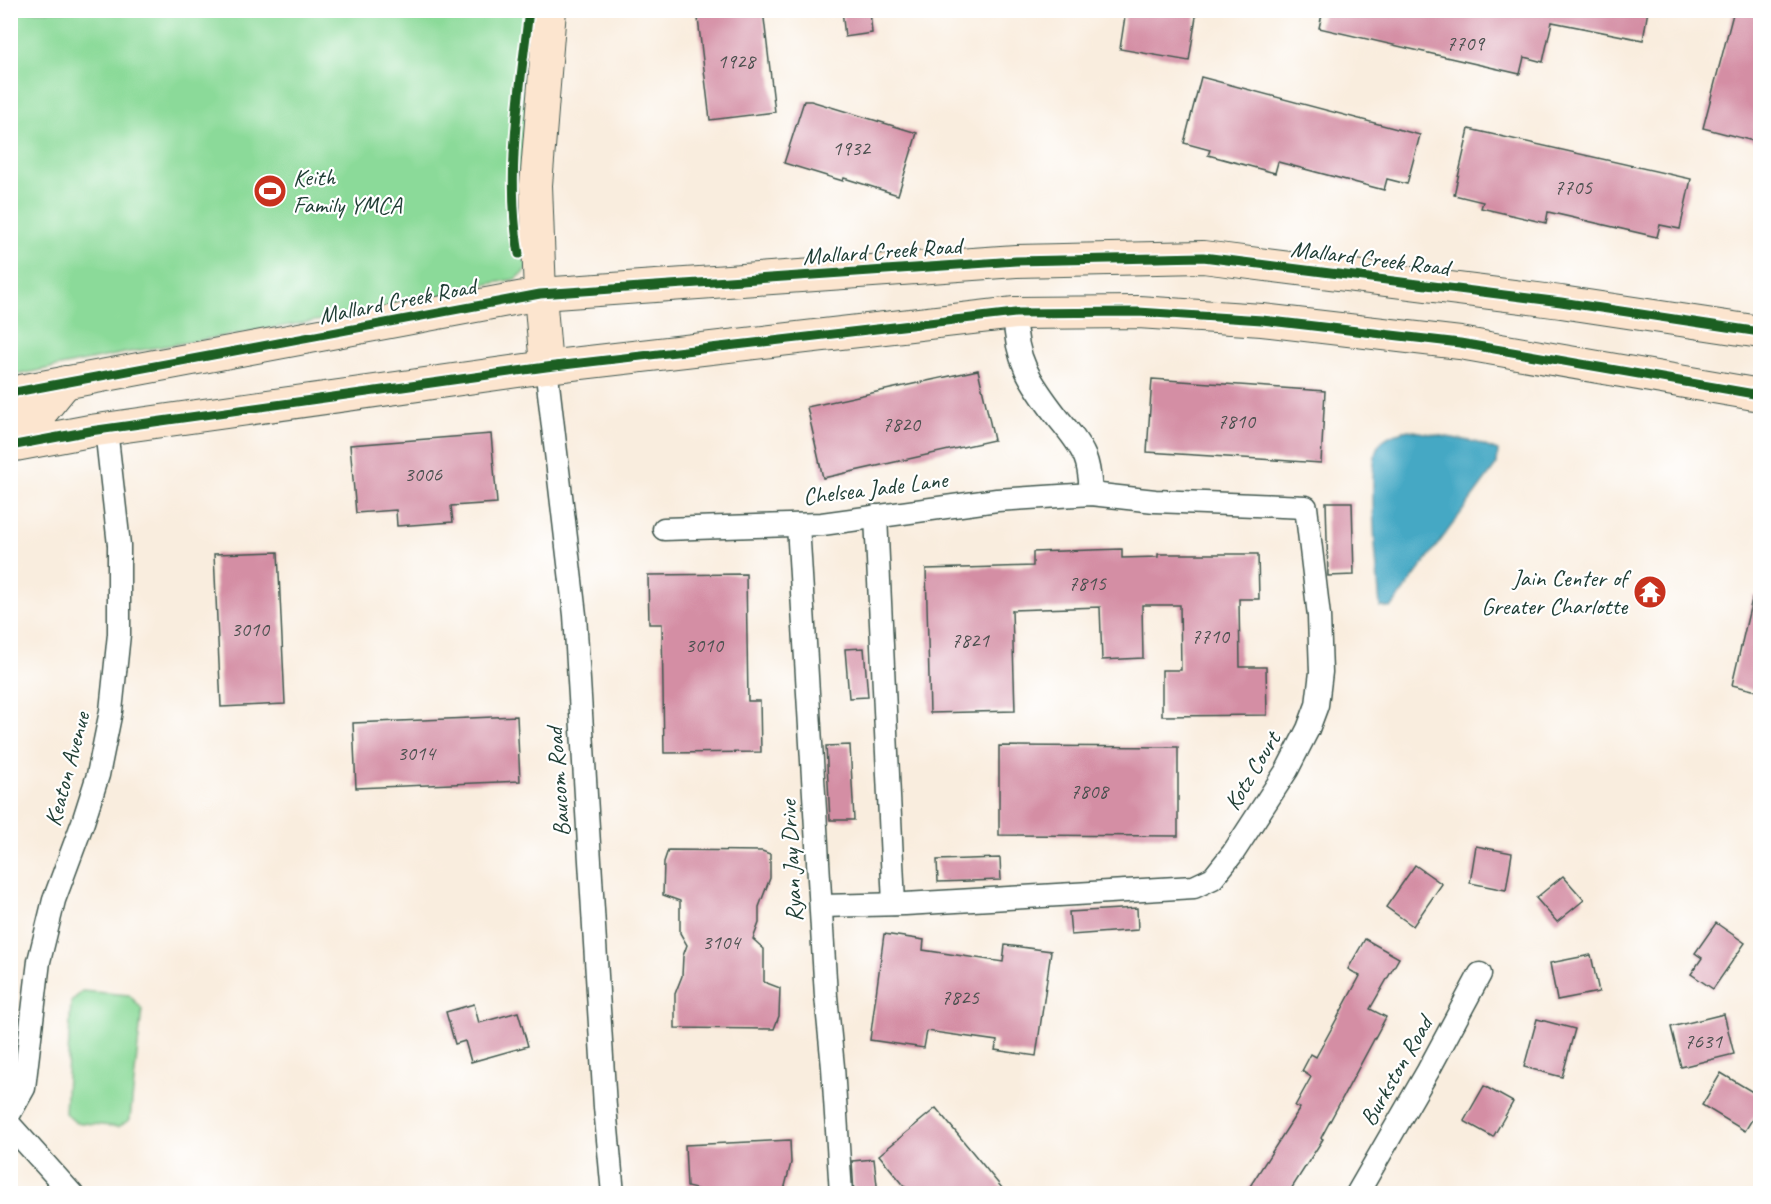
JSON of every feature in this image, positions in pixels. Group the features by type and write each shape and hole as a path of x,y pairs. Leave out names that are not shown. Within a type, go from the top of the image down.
{"main road":[{"path":"546,367 540,294 536,185 550,10"},
{"name":"Mallard Creek Road","path":"10,393 540,294 1016,261 1203,257 1561,302 1761,332"},
{"path":"10,446 106,429 546,367 1015,313 1138,312 1262,320 1460,343 1761,395"},
{"path":"10,417 44,409 66,382"}],"street":[{"path":"1015,313 1019,355 1030,379 1084,456 1089,471 1091,494"},
{"name":"Baucom Road","path":"546,367 575,615 605,1107 613,1194"},
{"name":"Keaton Avenue","path":"10,1113 24,1088 39,961 54,900 98,775 111,711 119,634 118,545 106,429"},
{"name":"Chelsea Jade Lane","path":"664,529 822,524 998,500 1091,494"},
{"name":"Kotz Court","path":"821,906 1194,887 1213,878 1233,853 1287,770 1308,729 1317,705 1321,672 1319,616 1306,507 1155,501 1091,494"},
{"path":"876,516 894,904"},
{"name":"Ryan Jay Drive","path":"798,525 826,996 841,1194"},
{"name":"Burkston Road","path":"1356,1194 1428,1071 1480,974"},
{"path":"10,1125 72,1194"}],"green space":[{"name":"Keith Family YMCA","path":"10,11 542,11 528,266 516,279 465,288 412,305 135,351 11,376"},
{"path":"82,991 129,995 142,1009 130,1119 119,1127 75,1122 65,1113 71,1002"}],"water":[{"path":"1409,430 1475,442 1498,451 1497,464 1391,608 1380,607 1373,499 1375,458 1378,446 1384,439"}],"building":[{"path":"697,10 763,10 775,112 710,120"},
{"path":"842,10 870,10 872,33 845,37"},
{"path":"1126,10 1197,10 1189,61 1120,49"},
{"path":"1323,10 1648,10 1643,40 1552,22 1543,62 1524,57 1520,74 1319,28"},
{"path":"1734,10 1761,10 1761,143 1703,128"},
{"path":"1201,77 1420,135 1407,184 1387,179 1384,190 1278,162 1275,173 1208,155 1210,150 1184,143"},
{"path":"804,101 811,101 917,133 898,195 784,163"},
{"path":"1469,129 1691,179 1680,229 1660,225 1657,237 1548,212 1546,223 1481,208 1483,202 1454,195"},
{"path":"978,370 994,440 823,478 807,407"},
{"path":"1152,379 1325,391 1321,463 1147,452"},
{"path":"491,434 497,503 451,506 453,522 397,526 396,510 356,513 350,445"},
{"path":"1326,502 1352,502 1354,575 1328,576"},
{"path":"1122,549 1122,558 1158,557 1158,554 1258,554 1259,599 1239,599 1240,667 1266,667 1267,715 1162,716 1162,670 1181,670 1180,605 1142,605 1143,658 1102,660 1100,607 1012,610 1015,711 930,713 926,569 1033,566 1033,552"},
{"path":"278,552 285,704 221,707 214,554"},
{"path":"746,574 748,701 760,701 761,752 664,753 662,624 649,624 648,575"},
{"path":"1753,595 1761,595 1761,692 1732,685"},
{"path":"864,648 868,697 849,698 845,649"},
{"path":"517,716 520,781 356,788 353,723"},
{"path":"850,745 854,820 830,820 826,746"},
{"path":"999,746 1178,747 1178,836 999,835"},
{"path":"1476,846 1512,853 1506,890 1470,883"},
{"path":"668,850 762,851 770,854 770,878 759,907 759,923 753,939 764,949 764,982 780,988 779,1016 774,1029 675,1028 675,994 682,976 683,956 687,945 680,933 680,901 663,895 664,862"},
{"path":"1000,858 1001,880 938,882 937,860"},
{"path":"1415,865 1442,884 1413,926 1386,907"},
{"path":"1563,876 1584,900 1557,922 1536,898"},
{"path":"1137,908 1138,930 1071,935 1069,912"},
{"path":"1716,923 1745,943 1713,989 1691,974 1702,958 1695,953"},
{"path":"884,934 924,940 923,950 1003,962 1005,945 1051,951 1036,1056 995,1050 997,1041 927,1031 924,1048 870,1040"},
{"path":"1365,939 1399,958 1370,1009 1386,1017 1321,1138 1323,1139 1288,1194 1245,1194 1300,1108 1295,1106 1311,1077 1302,1071 1311,1054 1316,1057 1360,976 1348,969"},
{"path":"1591,955 1599,992 1557,1000 1550,963"},
{"path":"474,1004 479,1023 518,1012 528,1046 471,1062 465,1041 455,1044 446,1012"},
{"path":"1724,1014 1734,1054 1681,1067 1671,1027"},
{"path":"1537,1019 1575,1029 1562,1077 1524,1067"},
{"path":"1721,1073 1761,1097 1761,1105 1745,1131 1702,1105"},
{"path":"1484,1086 1513,1102 1493,1137 1464,1121"},
{"path":"936,1108 1007,1194 911,1194 879,1155"},
{"path":"790,1140 791,1163 783,1194 700,1194 700,1190 687,1187 685,1145"},
{"path":"874,1159 878,1194 854,1194 852,1161"}],"cycle path":[{"path":"519,254 513,194 515,132 529,10"},
{"path":"10,393 540,294 1016,261 1203,257 1561,302 1760,332"},
{"path":"10,446 90,431 546,367 1015,313 1138,312 1262,320 1460,343 1760,395"}],"place":[{"name":"Keith Family YMCA","path":"270,191"},
{"name":"Jain Center of Greater Charlotte","path":"1650,592"}]}
